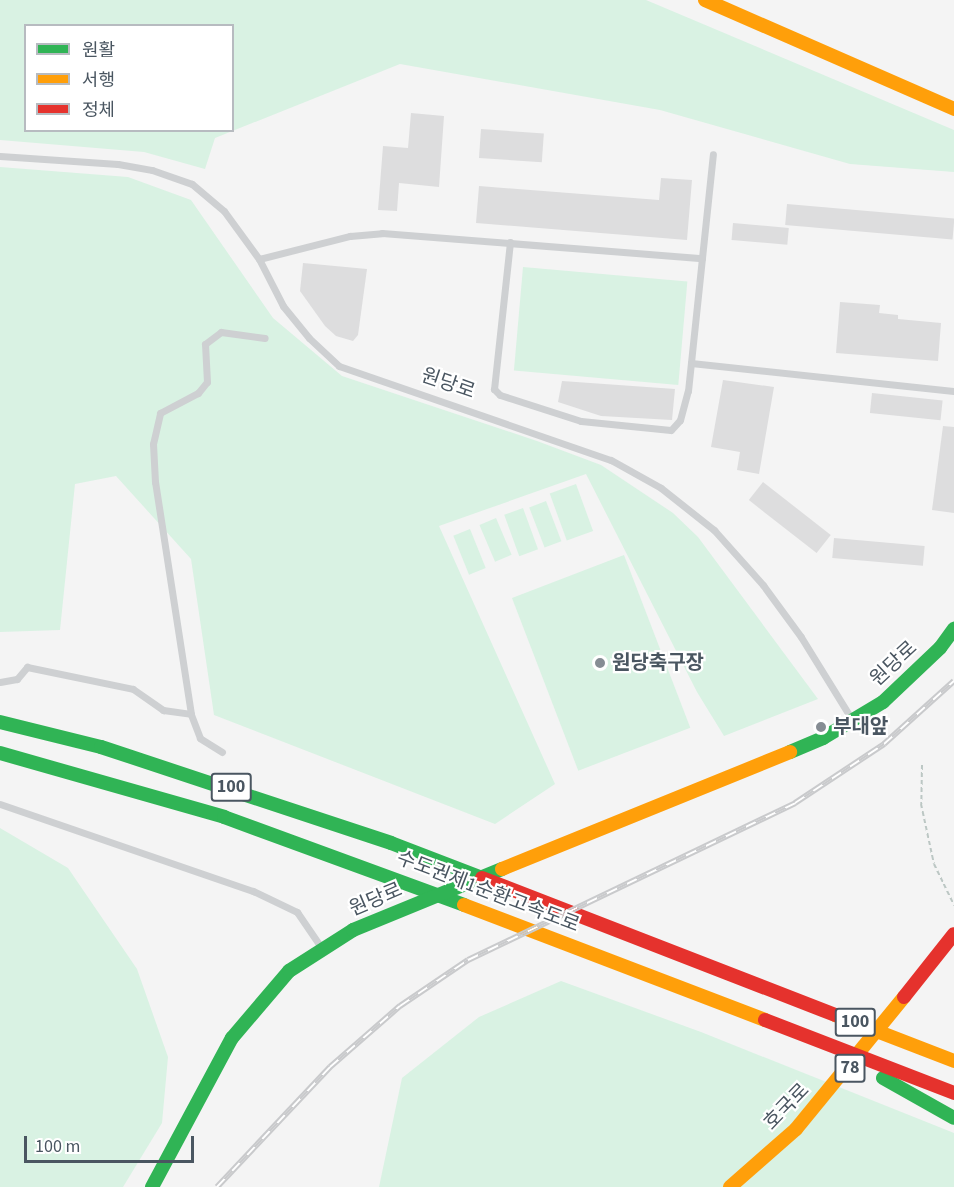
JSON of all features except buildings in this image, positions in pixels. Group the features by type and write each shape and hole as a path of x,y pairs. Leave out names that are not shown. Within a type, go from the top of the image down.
{"main road":[{"path":"705,0 954,109"},
{"path":"738,0 954,96"},
{"name":"원당로","path":"152,1187 232,1038 289,970 353,930 823,738 883,702 940,648 954,629"},
{"name":"수도권제1순환고속도로","path":"0,722 101,747 230,787 458,867 954,1060"},
{"name":"수도권제1순환고속도로","path":"0,753 224,817 425,888 954,1093"},
{"name":"호국로","path":"730,1187 796,1129 842,1078 954,934"},
{"name":"호국로","path":"747,1187 802,1138 954,950"},
{"path":"862,1025 954,1045"},
{"path":"823,1042 954,1118"}],"lane":[{"path":"510,242 492,383 500,395 581,421 661,432 671,430 680,420 691,363 713,154"},
{"name":"원당로","path":"0,156 118,164 152,170 192,184 224,211 259,259 283,306 309,339 339,366 611,460 661,489 705,523 763,585 801,637 852,720"},
{"path":"259,259 350,236 382,233 702,258"},
{"path":"222,752 200,738 191,714 155,482 153,444 160,413 198,393 207,382 205,344 221,332 265,338"},
{"path":"691,363 954,391"},
{"path":"0,682 17,679 27,667 133,689 163,710 191,714"},
{"path":"0,804 253,891 297,912 322,950"}],"path":[{"path":"922,765 921,804 934,864 954,905"}],"green space":[{"path":"0,0 646,0 954,130 954,172 850,164 660,110 400,64 234,130 234,24 24,24 24,132 230,132 215,138 205,169 144,152 0,140"},
{"path":"0,167 128,177 191,200 273,318 342,376 537,441 601,465 673,513 698,537 818,699 724,736 697,692 586,474 439,526 555,784 495,824 214,715 191,559 116,476 75,484 60,630 0,632"},
{"path":"523,267 687,281 678,385 514,371"},
{"path":"576,484 593,531 567,541 550,494"},
{"path":"546,501 561,541 545,548 529,507"},
{"path":"523,508 538,549 519,556 504,515"},
{"path":"496,518 512,555 495,562 479,525"},
{"path":"470,529 486,568 469,575 453,536"},
{"name":"원당축구장","path":"624,555 690,728 578,771 512,598"},
{"path":"0,828 68,868 137,969 168,1057 162,1123 123,1187 0,1187"},
{"path":"561,981 701,1032 954,1133 954,1187 379,1187 402,1078 479,1017"}],"railway":[{"path":"217,1187 330,1067 400,1006 468,960 795,803 884,744 954,681"}],"traffic: fast":[{"path":"790,752 823,738 883,702 940,648 954,629"},
{"path":"0,722 101,747 391,843 482,878"},
{"path":"0,753 224,817 464,905"},
{"path":"152,1187 232,1038 289,971 353,930 502,869"},
{"path":"883,1078 954,1118"}],"traffic: slow":[{"path":"705,0 954,109"},
{"path":"502,869 790,752"},
{"path":"464,905 765,1020"},
{"path":"730,1187 796,1129 904,997"},
{"path":"835,1015 954,1061"}],"traffic: jam":[{"path":"482,878 835,1015"},
{"path":"904,997 954,934"},
{"path":"765,1020 954,1093"}],"place":[{"name":"원당축구장","path":"600,663"},
{"name":"부대앞","path":"821,727"}]}
